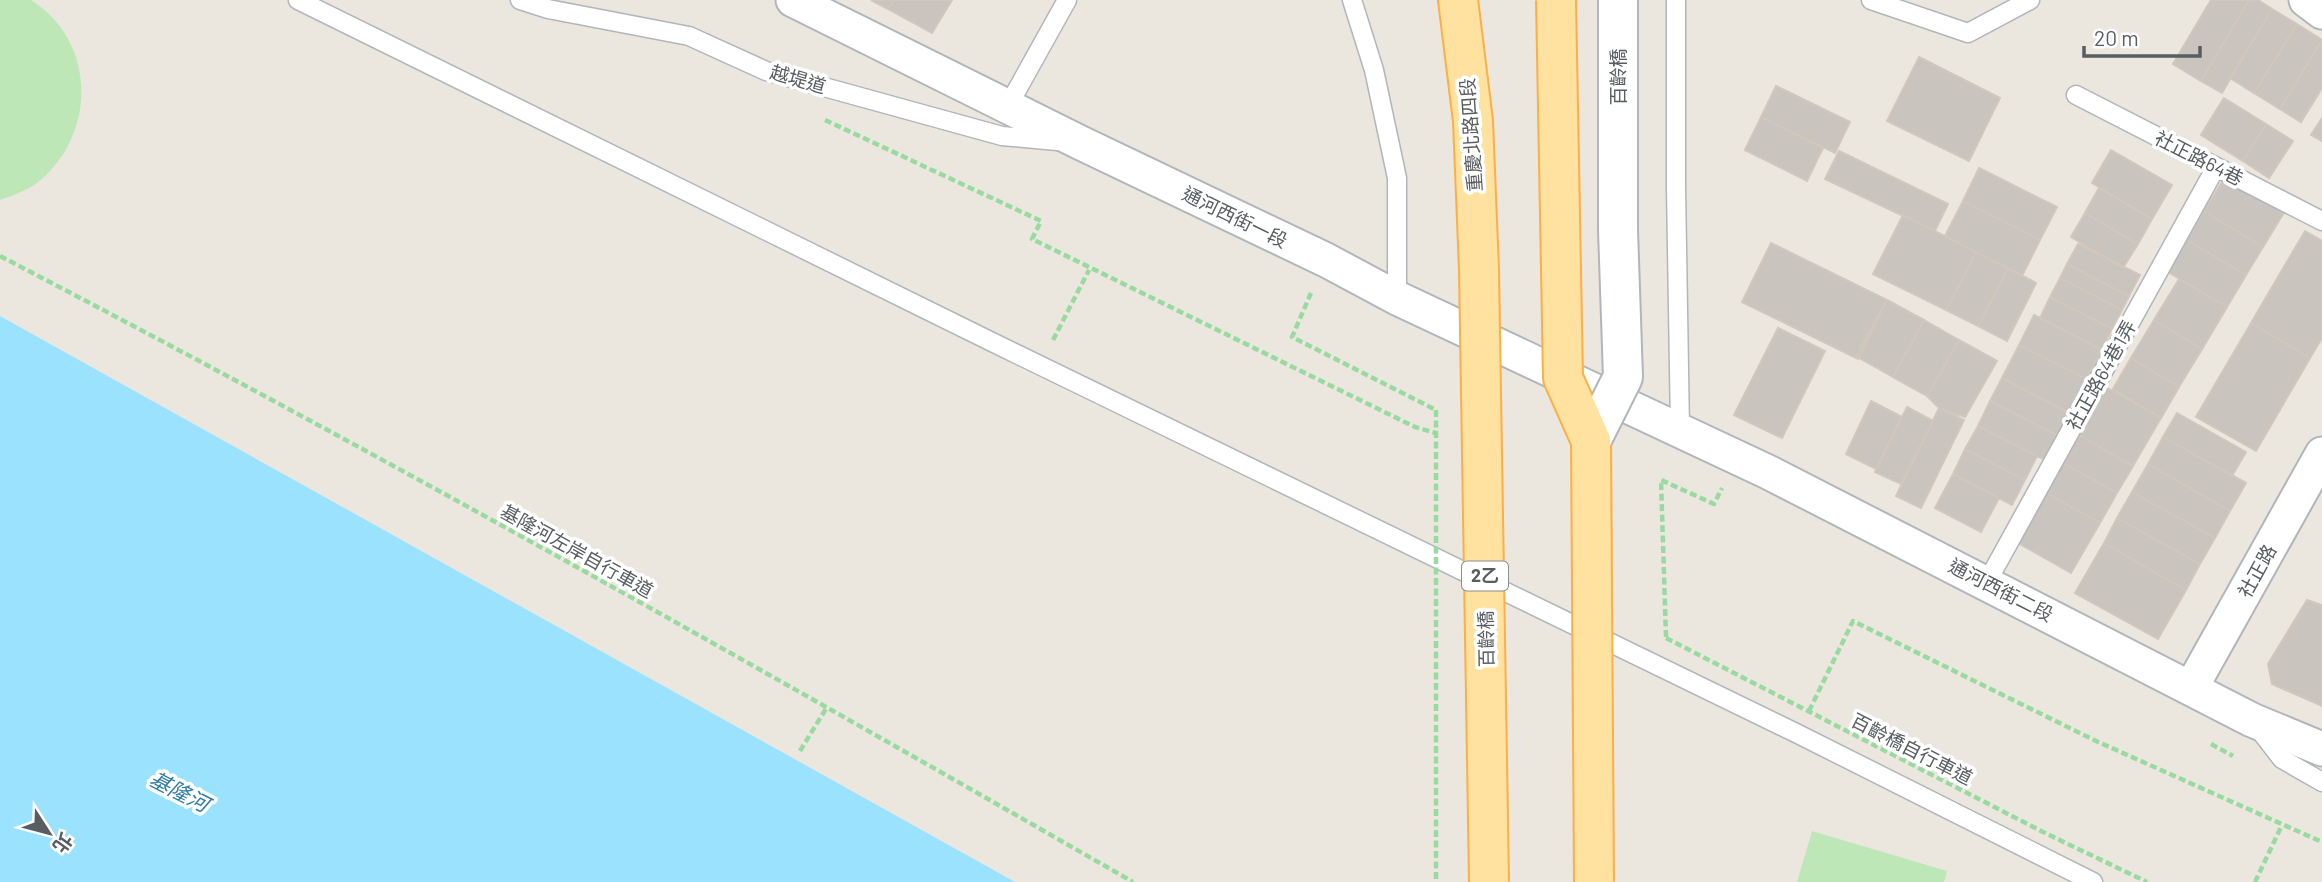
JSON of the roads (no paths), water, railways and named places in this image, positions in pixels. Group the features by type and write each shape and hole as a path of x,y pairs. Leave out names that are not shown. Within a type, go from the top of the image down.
{"main road":[{"name":"重慶北路四段","path":"1458,0 1473,121 1479,270"},
{"name":"百齡橋","path":"1556,0 1563,378 1591,441 1594,882"},
{"name":"百齡橋","path":"1479,270 1489,882"}],"street":[{"name":"通河西街一段","path":"793,0 1081,143 1326,260 1396,298 1680,429"},
{"name":"百齡橋","path":"1591,441 1623,377 1618,230 1618,0"},
{"path":"2306,0 2322,12"},
{"name":"通河西街二段","path":"1680,429 1987,582 2252,720 2322,749"},
{"name":"社正路","path":"2191,688 2322,454"}],"lane":[{"path":"298,0 1798,734 2092,882"},
{"name":"越堤道","path":"520,0 548,9 689,36 766,71 1002,136 1081,143"},
{"path":"1008,106 1067,0"},
{"path":"1352,0 1374,70 1397,178 1396,298"},
{"path":"1676,0 1675,188 1680,429"},
{"path":"1871,0 1968,33 2030,0"},
{"name":"社正路64巷","path":"2076,95 2322,221"},
{"name":"社正路64巷1弄","path":"1987,582 2216,167"},
{"path":"2252,720 2282,759 2322,782"}],"water":[{"name":"基隆河","path":"0,316 1015,882 0,882"}]}
